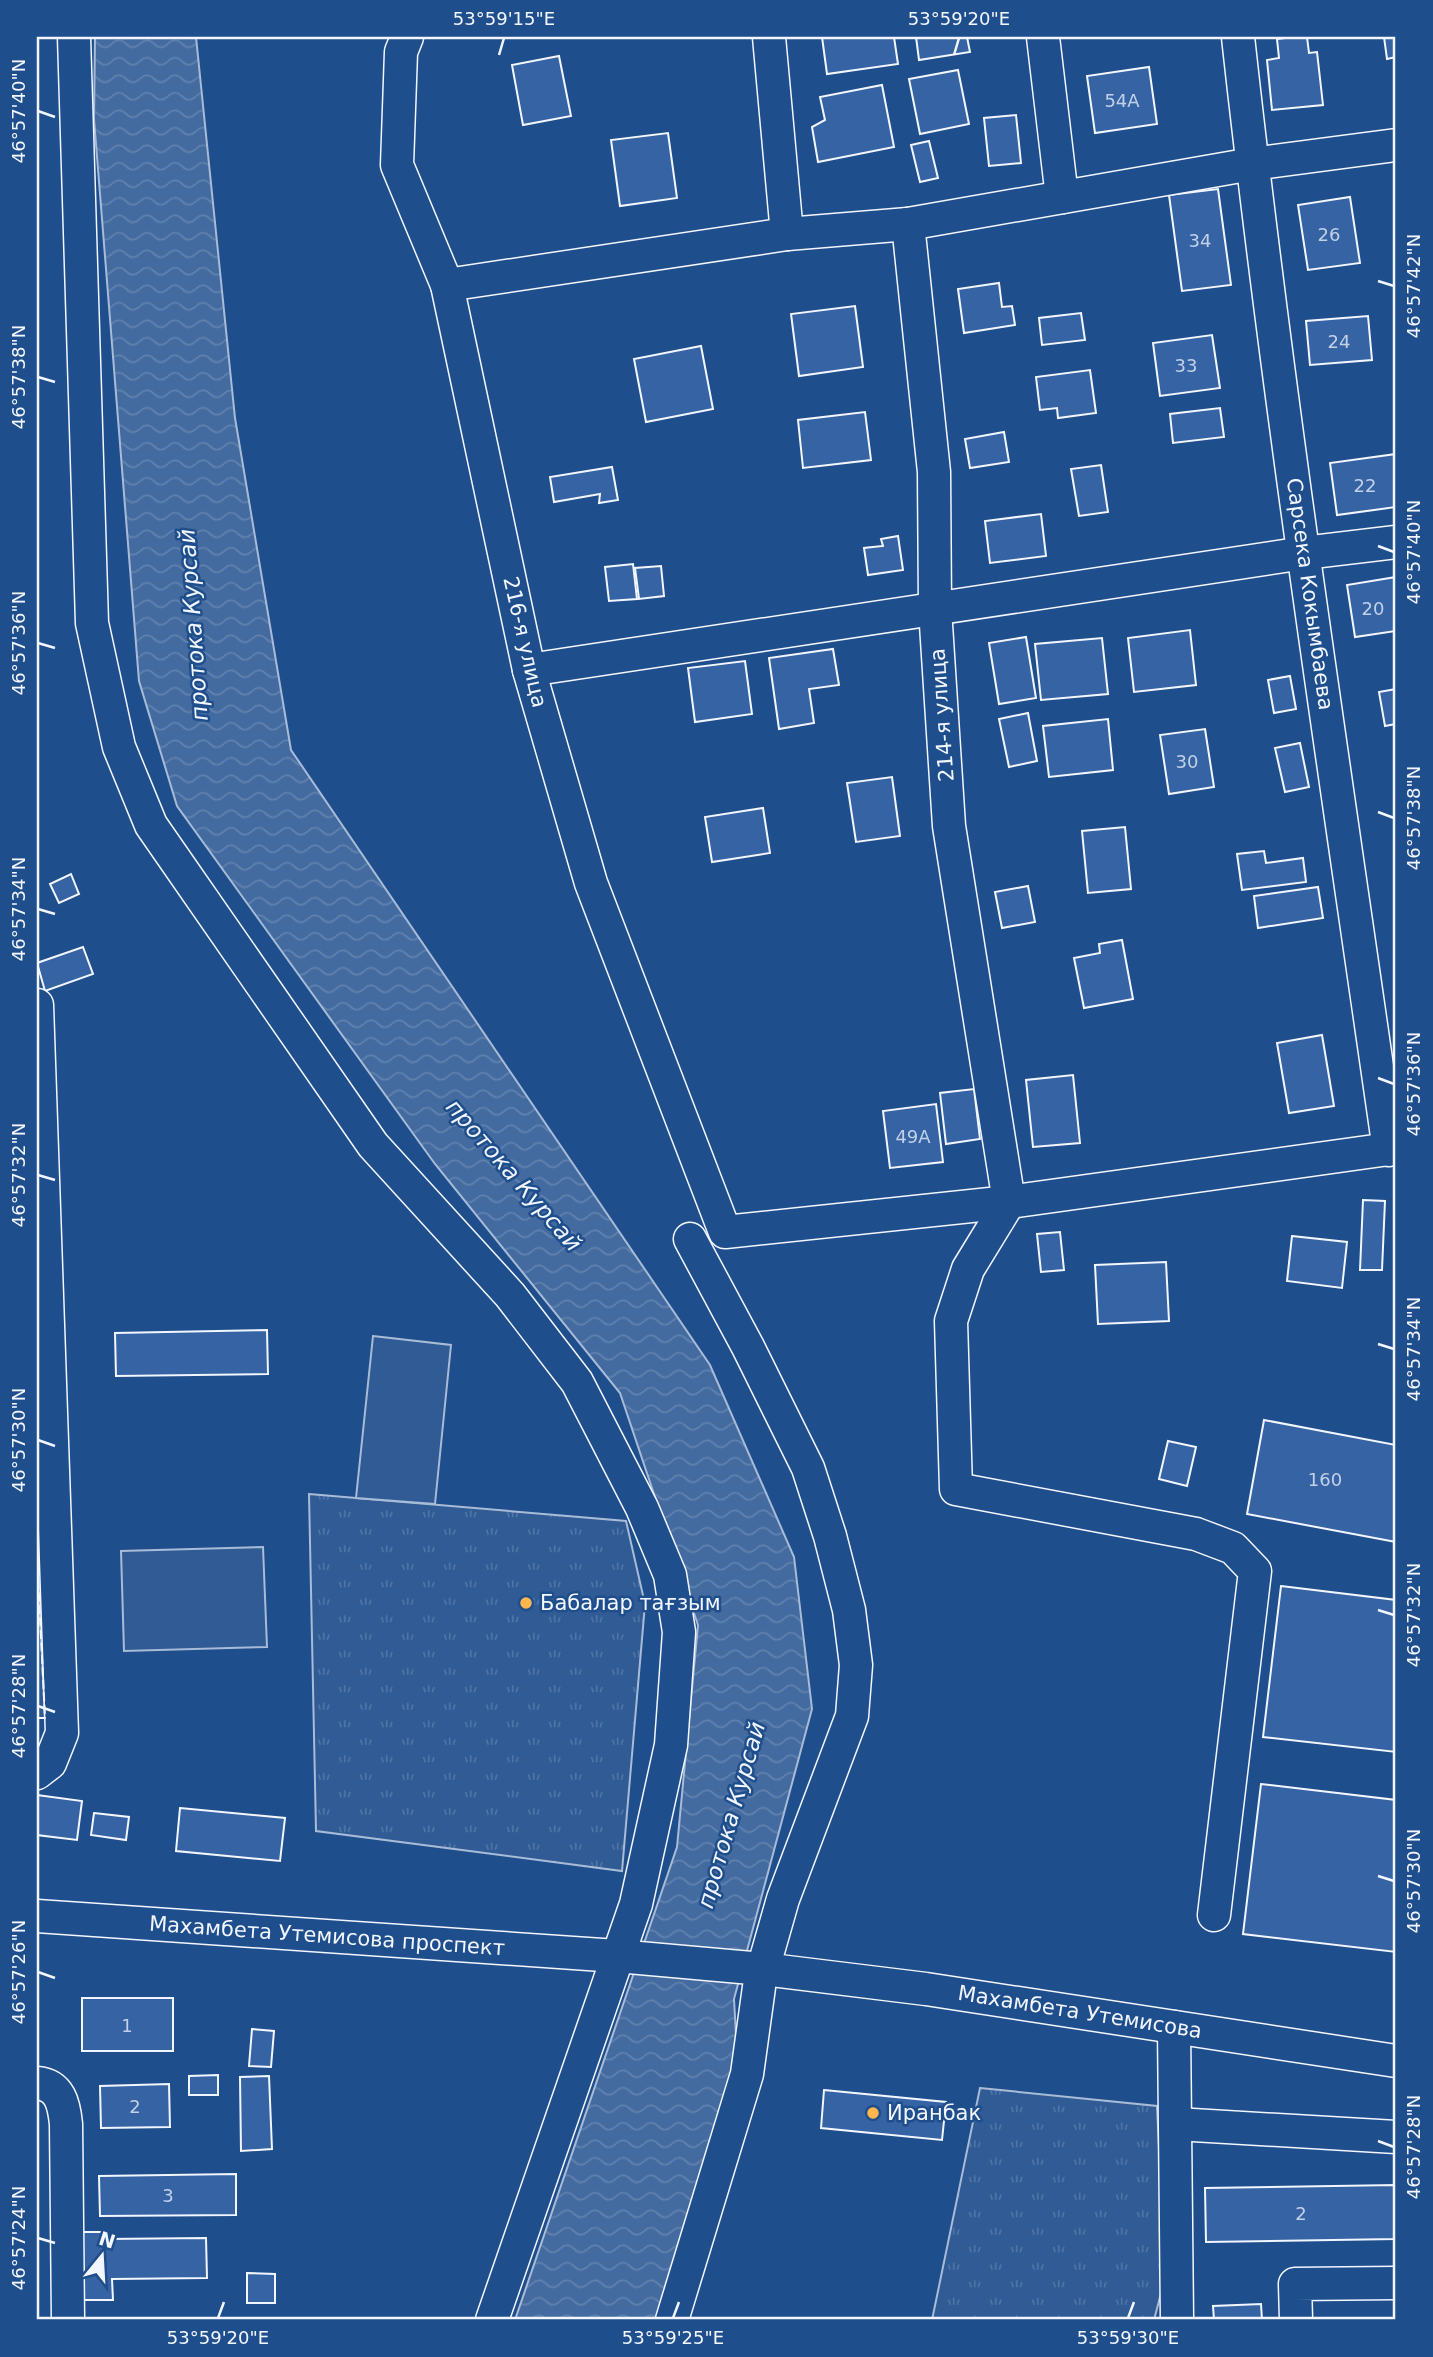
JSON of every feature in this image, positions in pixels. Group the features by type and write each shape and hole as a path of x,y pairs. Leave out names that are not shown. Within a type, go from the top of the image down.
{"street":[{"path":"74,37 92,623 119,747 151,825 373,1145 510,1295 577,1382 642,1508 670,1575 679,1632 671,1745 645,1871 636,1904 492,2320"},
{"name":"216-я улица","path":"407,37 401,52 397,165 447,285 529,670 591,883 725,1232 1009,1202"},
{"path":"769,37 787,234"},
{"path":"1043,37 1062,197"},
{"name":"Сарсека Кокымбаева","path":"1238,37 1252,164 1304,553 1393,1149"},
{"path":"447,285 787,234 908,224 1252,164 1396,145"},
{"name":"214-я улица","path":"908,224 934,472 935,609 949,826 1009,1202"},
{"path":"529,670 1304,553 1396,542"},
{"path":"37,1005 62,1733 50,1763 37,1773"},
{"path":"1214,1915 1255,1571 1233,1548 1196,1534 956,1489 951,1321 968,1269 1009,1202 1393,1149"},
{"path":"672,2320 747,2074 761,1978 783,1899 852,1716 856,1665 849,1610 830,1536 808,1468 690,1239"},
{"name":"Махамбета Утемисова проспект","path":"37,1916 617,1956 761,1978"},
{"name":"Махамбета Утемисова","path":"761,1978 926,1989 1396,2061"},
{"path":"1174,2027 1177,2320"},
{"path":"37,2083 52,2087 60,2095 66,2124 68,2320"},
{"path":"1176,2124 1396,2137"},
{"path":"1296,2320 1295,2284 1396,2283"}],"green space":[{"path":"309,1494 626,1521 645,1604 622,1871 316,1831"},
{"path":"37,1555 45,1718 37,1718"},
{"path":"980,2088 1157,2106 1165,2278 1154,2320 932,2320"}],"shaded area":[{"path":"373,1336 451,1345 435,1504 356,1498"},
{"path":"263,1547 267,1647 124,1651 121,1551"}],"water":[{"name":"протока Курсай","path":"95,37 196,37 235,418 291,750 710,1365 794,1557 812,1709 734,1999 738,2070 660,2320 515,2320 677,1847 698,1625 620,1393 435,1164 177,806 139,681 94,119"}],"building":[{"path":"822,37 894,37 898,64 827,74"},
{"path":"916,37 967,37 970,52 919,60"},
{"path":"1307,37 1309,53 1317,52 1323,105 1272,110 1267,60 1279,58 1277,39"},
{"path":"1384,37 1396,37 1396,57 1387,59"},
{"path":"559,56 571,116 523,125 512,65"},
{"path":"1149,67 1157,124 1095,133 1087,76"},
{"path":"958,70 969,124 920,134 909,79"},
{"path":"882,85 894,147 818,162 812,127 825,120 820,97"},
{"path":"1016,115 1021,163 989,166 984,118"},
{"path":"668,133 677,198 620,206 611,140"},
{"path":"929,141 938,178 920,182 911,145"},
{"path":"1218,189 1231,285 1182,291 1169,195"},
{"path":"1350,197 1360,263 1308,270 1298,205"},
{"path":"999,283 1002,307 1012,306 1015,325 964,333 958,289"},
{"path":"855,306 863,367 799,376 791,314"},
{"path":"1081,313 1085,340 1042,345 1039,318"},
{"path":"1368,316 1372,360 1310,365 1306,321"},
{"path":"1212,335 1220,388 1160,396 1153,343"},
{"path":"701,346 713,409 646,422 634,359"},
{"path":"1090,370 1096,413 1058,418 1057,408 1040,410 1036,377"},
{"path":"1220,408 1224,437 1173,443 1170,414"},
{"path":"865,412 871,460 803,468 798,420"},
{"path":"1004,432 1009,462 970,468 965,439"},
{"path":"1396,454 1396,507 1337,515 1330,463"},
{"path":"1101,465 1108,512 1079,516 1071,469"},
{"path":"612,467 618,500 599,503 600,494 554,502 550,477"},
{"path":"1041,514 1046,556 990,563 985,521"},
{"path":"898,536 903,570 868,575 864,548 883,546 881,539"},
{"path":"633,564 637,599 609,601 605,567"},
{"path":"661,566 664,596 639,599 635,568"},
{"path":"1396,577 1396,631 1355,637 1347,585"},
{"path":"1190,630 1196,685 1134,692 1128,638"},
{"path":"1026,637 1036,698 999,704 989,643"},
{"path":"1102,638 1108,694 1041,700 1035,644"},
{"path":"833,649 839,685 809,689 814,723 779,729 769,658"},
{"path":"745,661 752,714 695,722 688,668"},
{"path":"1290,676 1296,709 1274,713 1268,680"},
{"path":"1396,689 1396,724 1385,726 1379,692"},
{"path":"1028,713 1037,761 1009,767 999,719"},
{"path":"1108,719 1113,770 1049,777 1043,726"},
{"path":"1205,729 1214,787 1169,794 1160,735"},
{"path":"1300,743 1309,787 1285,792 1275,748"},
{"path":"892,777 900,836 856,842 847,783"},
{"path":"763,808 770,853 712,862 705,817"},
{"path":"1125,827 1131,889 1088,893 1082,831"},
{"path":"1264,851 1266,863 1303,858 1306,882 1242,890 1237,854"},
{"path":"71,874 79,894 59,903 50,884"},
{"path":"1028,886 1035,922 1002,928 995,892"},
{"path":"1318,887 1323,918 1258,928 1254,896"},
{"path":"1122,940 1133,999 1084,1008 1074,958 1100,953 1099,944"},
{"path":"83,947 93,974 45,991 37,963"},
{"path":"1322,1035 1334,1106 1289,1113 1277,1043"},
{"path":"1073,1075 1080,1143 1033,1147 1026,1080"},
{"path":"974,1089 980,1139 946,1144 940,1093"},
{"path":"936,1104 943,1162 890,1168 883,1111"},
{"path":"1363,1200 1385,1201 1382,1270 1360,1270"},
{"path":"1060,1232 1064,1270 1041,1272 1037,1234"},
{"path":"1292,1236 1347,1242 1342,1288 1287,1281"},
{"path":"1166,1262 1169,1321 1098,1324 1095,1265"},
{"path":"267,1330 268,1374 116,1376 115,1333"},
{"path":"1264,1420 1396,1445 1396,1542 1247,1514"},
{"path":"1168,1441 1196,1447 1187,1486 1159,1479"},
{"path":"1281,1586 1396,1600 1396,1752 1263,1737"},
{"path":"1261,1784 1396,1800 1396,1952 1243,1934"},
{"path":"37,1795 82,1801 77,1840 37,1835"},
{"path":"180,1808 285,1818 280,1861 176,1851"},
{"path":"94,1813 129,1817 126,1840 91,1835"},
{"path":"82,1998 173,1998 173,2051 82,2051"},
{"path":"252,2029 274,2031 271,2067 249,2066"},
{"path":"218,2075 218,2095 189,2095 189,2076"},
{"path":"269,2076 272,2149 241,2151 240,2077"},
{"path":"169,2084 170,2127 101,2128 100,2086"},
{"path":"824,2090 946,2102 942,2140 821,2128"},
{"path":"236,2174 236,2215 100,2216 99,2176"},
{"path":"1396,2185 1396,2239 1206,2242 1205,2188"},
{"path":"80,2232 105,2232 105,2239 206,2238 207,2278 112,2279 113,2300 82,2300"},
{"path":"247,2273 275,2274 275,2303 247,2303"},
{"path":"1261,2304 1262,2320 1214,2320 1213,2306"}],"fence":[{"path":"37,1555 45,1718 37,1718"}],"place":[{"name":"Бабалар тағзым","path":"526,1603"},
{"name":"Иранбак","path":"873,2113"}]}
